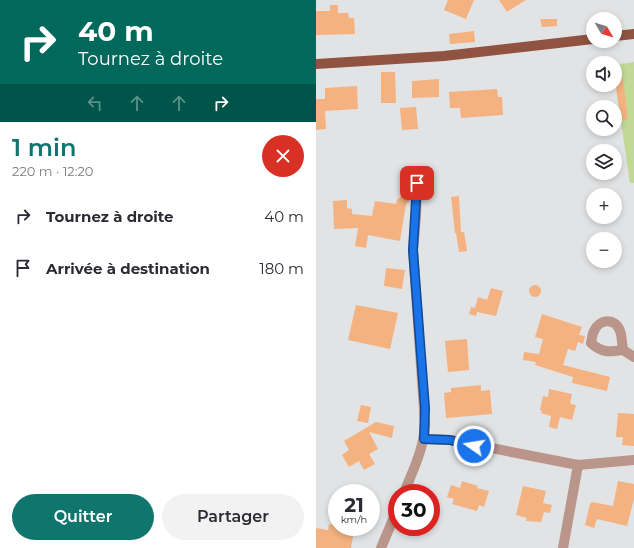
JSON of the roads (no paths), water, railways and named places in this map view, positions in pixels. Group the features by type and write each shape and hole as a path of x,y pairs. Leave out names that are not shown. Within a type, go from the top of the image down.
{"main road":[{"path":"622,35 634,34"},
{"path":"316,64 444,56 586,39"}],"street":[{"path":"408,484 420,454 424,439 425,408 413,250 417,209 417,183"},
{"path":"622,350 634,357"},
{"path":"424,439 450,440 578,465 634,460"},
{"path":"563,548 578,465"},
{"path":"381,548 388,531"}]}
